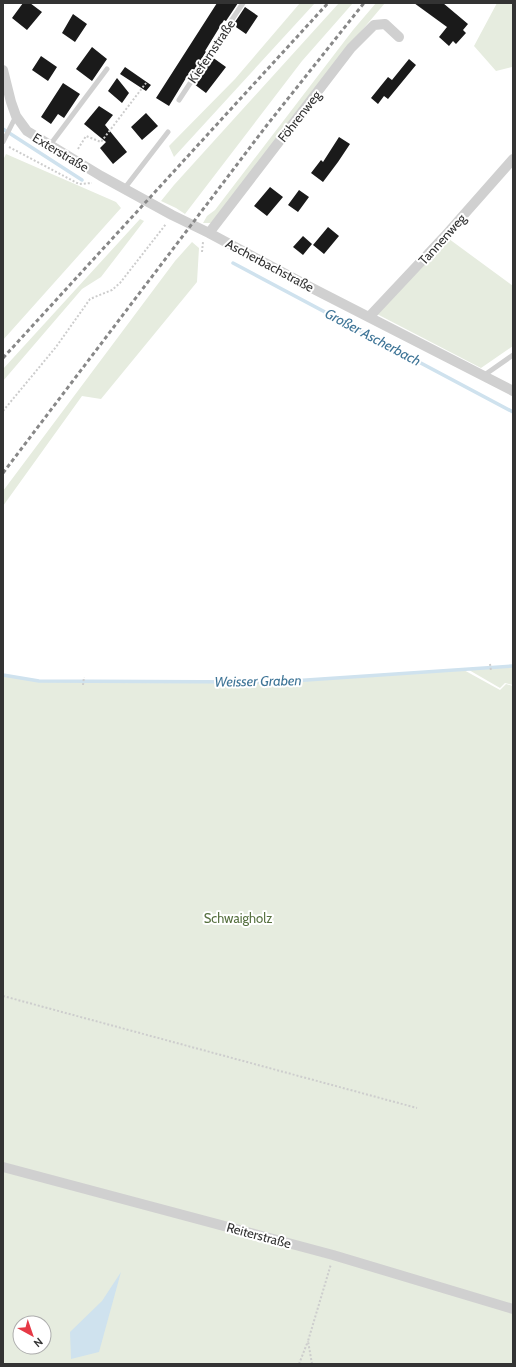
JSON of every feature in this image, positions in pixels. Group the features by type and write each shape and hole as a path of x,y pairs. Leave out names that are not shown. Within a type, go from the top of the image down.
{"street":[{"name":"Föhrenweg","path":"208,233 351,48 374,25 385,24 399,37"},
{"name":"Exterstraße","path":"3,70 16,116 27,131 133,194"},
{"name":"Tannenweg","path":"369,318 445,236 513,158"},
{"name":"Ascherbachstraße","path":"133,194 369,318 513,391"},
{"name":"Reiterstraße","path":"3,1167 333,1255 513,1309"}],"lane":[{"name":"Kiefernstraße","path":"179,100 243,3"},
{"path":"50,145 107,69"},
{"path":"5,144 16,116"},
{"path":"124,189 168,132"},
{"path":"483,376 513,355"}],"path":[{"path":"72,158 86,136 101,142 146,83"},
{"path":"5,144 79,184"},
{"path":"3,411 56,346 90,299 112,290 120,283 172,215"},
{"path":"202,252 203,242"},
{"path":"490,664 490,671"},
{"path":"83,686 84,677"},
{"path":"3,996 417,1108"},
{"path":"299,1364 308,1341 333,1255"},
{"path":"308,1341 312,1364"}],"green space":[{"path":"300,3 315,3 174,157 169,146 235,79"},
{"path":"339,3 353,3 302,61 185,214 161,201 174,185"},
{"path":"376,3 385,3 358,35 212,223 203,223 207,216 215,210 353,30"},
{"path":"497,3 513,3 513,40 512,67 496,71 474,46"},
{"path":"6,154 116,202 121,208 3,340 3,160"},
{"path":"140,219 144,221 101,277 82,289 3,381 3,369"},
{"path":"445,236 513,286 513,346 481,368 375,313"},
{"path":"192,242 199,248 197,282 101,399 82,396 3,506 3,491 175,261"},
{"path":"513,665 513,685 505,683 500,688 469,670"},
{"name":"Schwaigholz","path":"462,669 500,690 506,684 513,686 513,1364 3,1364 3,675 39,681 277,682"}],"water":[{"path":"121,1272 99,1352 71,1359 70,1332 102,1301"}],"building":[{"path":"23,3 30,3 42,12 27,30 12,18"},
{"path":"217,3 238,3 226,21 224,20 205,51 206,52 188,79 186,78 169,106 156,98"},
{"path":"414,3 443,3 468,24 463,30 466,33 456,44 453,41 449,46 439,37 447,27"},
{"path":"245,7 258,16 246,34 233,25"},
{"path":"73,14 87,24 75,42 62,33"},
{"path":"92,47 107,59 92,81 76,69"},
{"path":"41,56 57,67 48,81 32,70"},
{"path":"212,57 226,67 206,93 194,84"},
{"path":"409,59 416,65 388,99 384,96 378,104 371,98 388,77 392,80"},
{"path":"125,67 151,85 146,91 120,74"},
{"path":"117,78 129,93 122,103 108,91"},
{"path":"63,83 80,94 64,118 58,114 51,124 41,117"},
{"path":"99,106 113,115 105,125 127,152 113,164 100,148 106,142 84,124"},
{"path":"146,113 158,126 142,140 131,127"},
{"path":"339,137 350,144 323,182 311,173 321,160 323,162"},
{"path":"270,187 283,197 267,216 254,206"},
{"path":"299,190 309,197 298,212 288,205"},
{"path":"328,227 339,236 324,254 313,245"},
{"path":"303,236 312,244 303,255 293,247"}],"waterway":[{"name":"Großer Ascherbach","path":"3,129 82,180"},
{"name":"Großer Ascherbach","path":"233,263 513,412"},
{"name":"Weisser Graben","path":"3,675 39,681 277,682 513,666"}],"railway":[{"path":"3,358 328,3"},
{"path":"3,473 267,125 364,3"}]}
